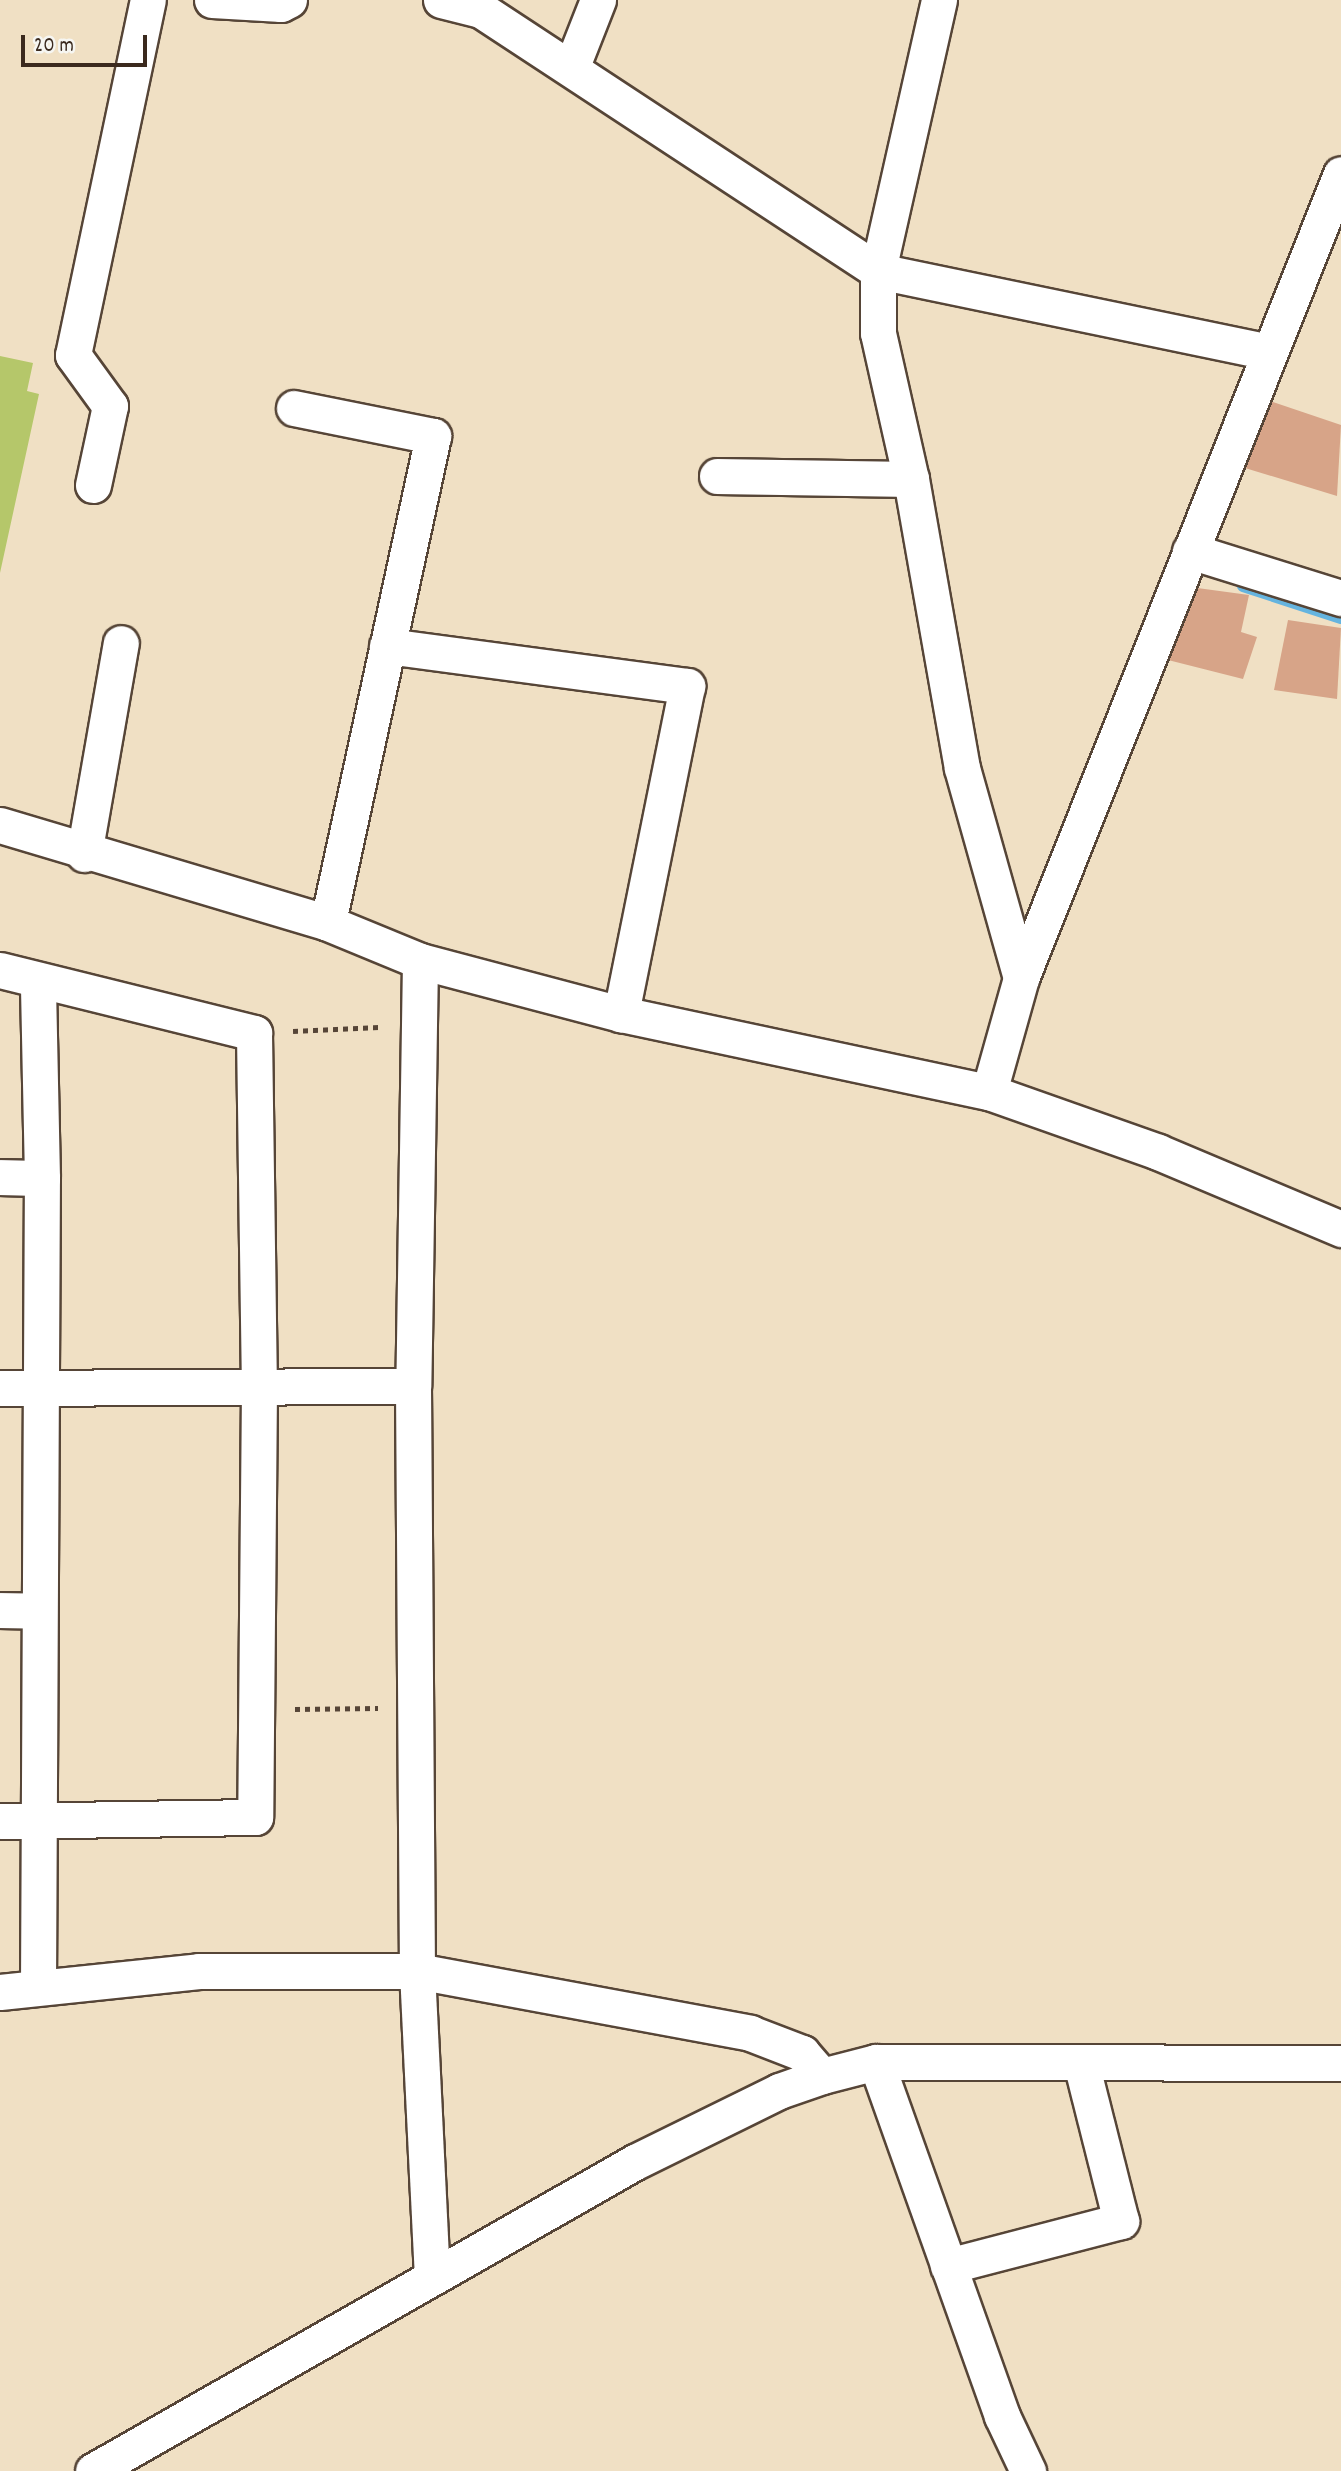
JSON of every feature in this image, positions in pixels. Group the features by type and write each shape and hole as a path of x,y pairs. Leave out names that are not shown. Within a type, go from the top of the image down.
{"street":[{"path":"93,485 110,406 73,355 148,0"},
{"path":"212,0 281,4 289,0"},
{"path":"442,0 482,5 877,271 1268,352"},
{"path":"572,66 598,0"},
{"path":"939,0 877,271 878,333 911,479 962,768 1021,978"},
{"path":"989,1091 1021,978 1268,352 1329,236 1341,174"},
{"path":"294,408 433,436 328,923"},
{"path":"717,476 911,479"},
{"path":"1190,551 1341,598"},
{"path":"84,854 121,643"},
{"path":"387,646 687,686 621,1014"},
{"path":"0,825 84,854 328,923 420,961 621,1014 989,1091 1158,1152 1341,1229"},
{"path":"420,961 413,1386 417,1971 432,2274"},
{"path":"0,970 254,1032 259,1387 255,1816 0,1821"},
{"path":"38,980 42,1178 38,1987"},
{"path":"0,1177 42,1178"},
{"path":"0,1388 413,1386"},
{"path":"0,1610 39,1611"},
{"path":"0,1992 199,1971 417,1971 750,2032 802,2053 822,2076"},
{"path":"876,2062 1002,2416 1028,2471"},
{"path":"93,2471 432,2274 635,2162 779,2091 822,2076 876,2062 1341,2063"},
{"path":"948,2266 1121,2221 1081,2063"}],"path":[{"path":"254,1032 419,1025"},
{"path":"256,1710 416,1707"}],"green space":[{"path":"0,356 33,363 27,391 39,394 0,573"}],"building":[{"path":"1270,401 1341,425 1337,496 1245,468"},
{"path":"1190,587 1249,595 1241,632 1257,637 1243,679 1168,660"},
{"path":"1288,620 1341,628 1337,699 1274,690"}],"waterway":[{"path":"1243,586 1341,618"}]}
